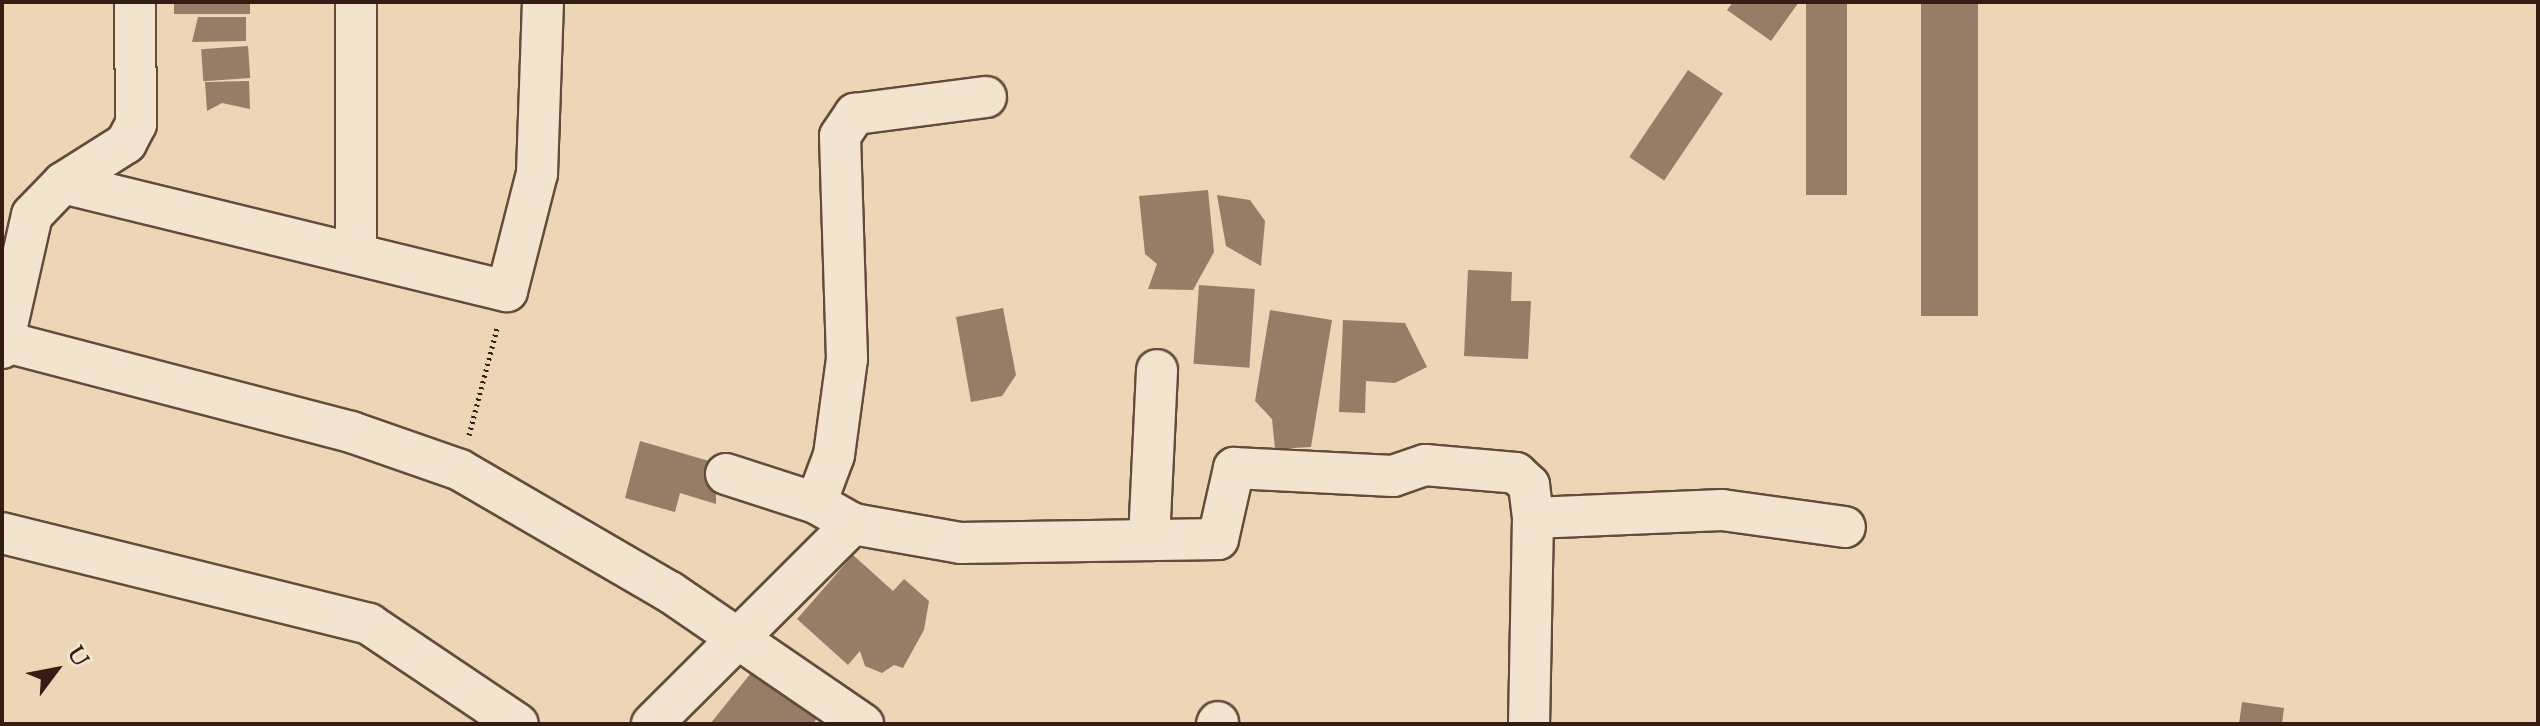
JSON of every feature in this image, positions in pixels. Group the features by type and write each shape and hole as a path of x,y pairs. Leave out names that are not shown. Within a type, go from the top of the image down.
{"street":[{"path":"135,2 136,124 126,143 63,183 32,215 4,345 351,432 460,470 631,568 863,724"},
{"path":"356,2 356,254"},
{"path":"63,183 507,291 537,173 543,2"},
{"path":"816,503 834,455 847,359 840,136 855,114 986,97"},
{"path":"1149,540 1157,370"},
{"path":"726,474 816,503 853,524 961,543 1218,539 1234,468 1393,476 1425,465 1516,473 1529,485 1533,518 1529,724"},
{"path":"1533,518 1722,510 1845,527"},
{"path":"652,724 740,641 853,524"},
{"path":"2,533 369,624 518,724"}],"path":[{"path":"460,470 507,291"}],"building":[{"path":"174,2 250,2 250,14 174,14"},
{"path":"1733,2 1799,2 1771,41 1727,10"},
{"path":"1806,2 1847,2 1847,195 1806,195"},
{"path":"1921,2 1978,2 1978,316 1921,316"},
{"path":"198,17 246,17 246,41 192,42"},
{"path":"248,46 250,78 203,81 201,49"},
{"path":"1688,70 1723,93 1664,181 1629,157"},
{"path":"249,81 250,109 222,103 207,111 205,82"},
{"path":"1208,190 1214,252 1193,290 1148,289 1157,264 1145,254 1139,196"},
{"path":"1217,195 1250,200 1265,221 1261,266 1226,246"},
{"path":"1468,270 1512,272 1511,301 1531,301 1528,359 1464,356"},
{"path":"1199,285 1255,289 1249,368 1193,364"},
{"path":"1003,308 1016,375 1002,396 971,402 956,317"},
{"path":"1270,310 1332,320 1311,447 1275,449 1272,419 1255,401"},
{"path":"1343,320 1405,323 1427,367 1395,383 1366,381 1365,413 1339,412"},
{"path":"640,441 716,463 716,504 680,493 675,512 625,498"},
{"path":"853,555 893,591 904,579 929,601 924,630 903,668 894,665 882,673 865,666 860,651 848,665 797,619"},
{"path":"755,668 818,717 813,724 710,724"},
{"path":"2242,702 2284,708 2282,724 2239,724"}]}
